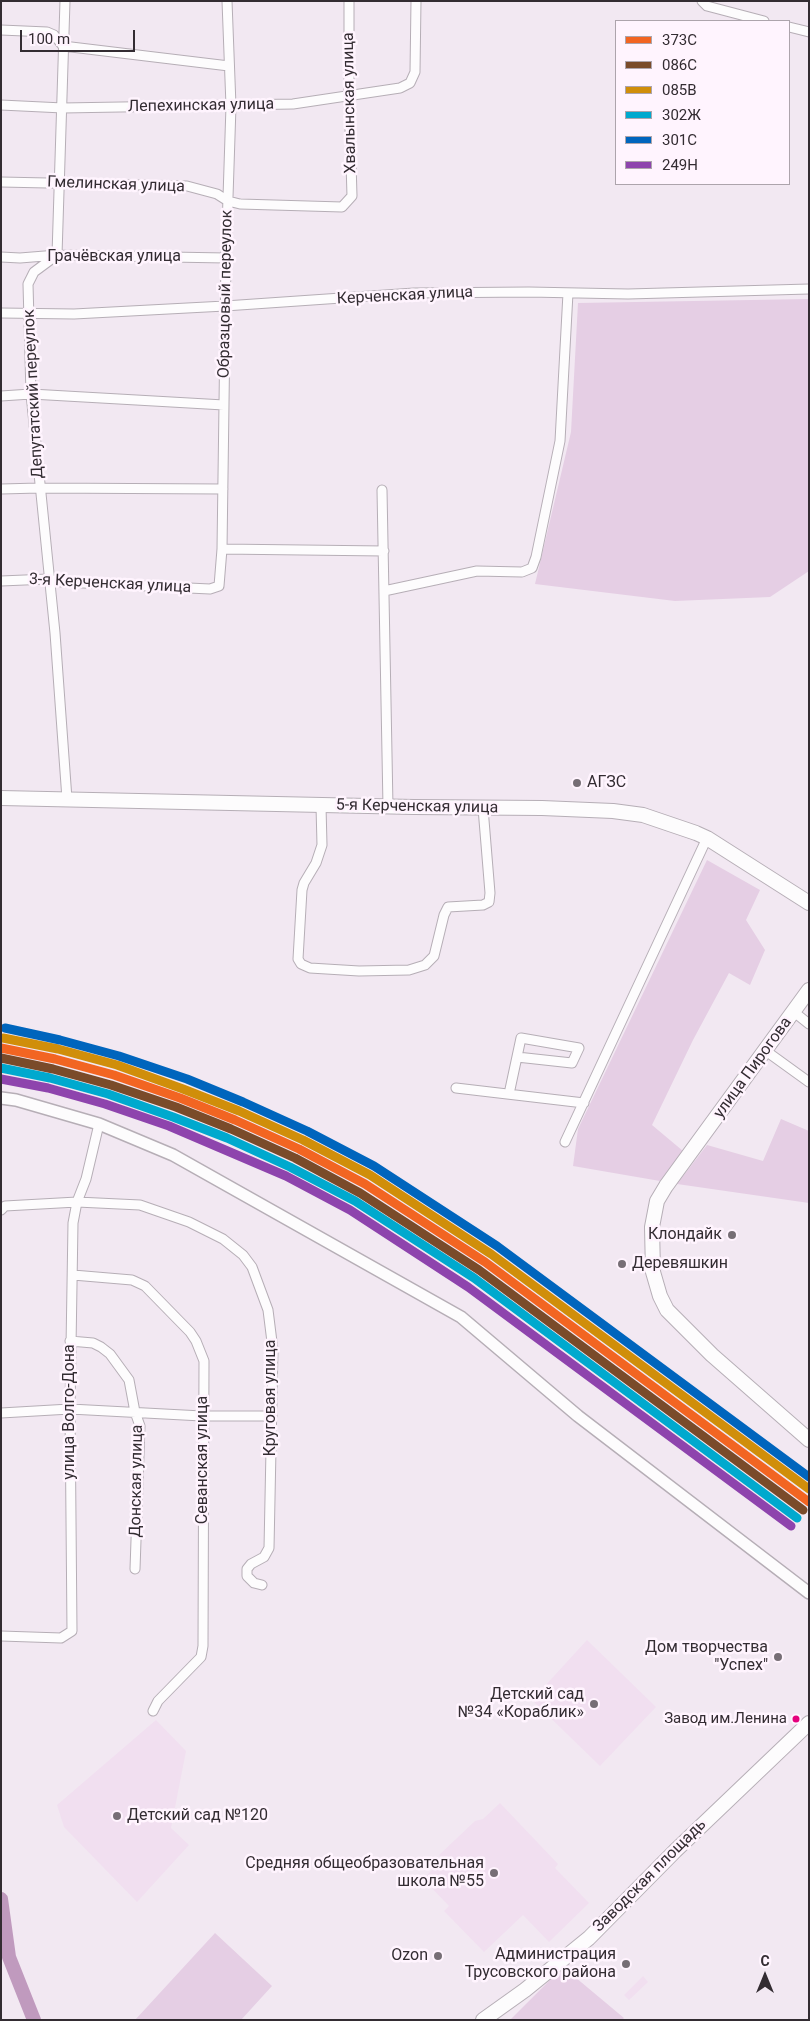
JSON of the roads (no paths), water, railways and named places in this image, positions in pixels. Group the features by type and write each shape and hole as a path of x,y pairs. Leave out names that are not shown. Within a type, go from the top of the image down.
{"main road":[{"name":"5-я Керченская улица","path":"1,798 321,806 566,809 621,812 643,815 667,822 707,838 809,904"},
{"name":"улица Пирогова","path":"809,990 657,1201 654,1213 653,1272 660,1296 667,1310 712,1355 809,1440"},
{"name":"Заводская площадь","path":"483,2020 525,1990 589,1938 675,1851 809,1723"}],"street":[{"path":"57,255 65,1"},
{"name":"Образцовый переулок","path":"219,586 222,549 225,306 231,106 226,1"},
{"name":"Хвалынская улица","path":"346,204 352,196 349,1"},
{"name":"Лепехинская улица","path":"1,106 63,108 293,104 400,88 410,83 415,72 416,1"},
{"path":"700,2 707,6 760,20"},
{"path":"790,27 809,32"},
{"path":"1,30 47,32 54,35 63,46 229,66"},
{"name":"Гмелинская улица","path":"1,182 187,186 217,194 228,201 240,204 337,208 346,204"},
{"name":"Грачёвская улица","path":"1,258 57,255 226,258"},
{"name":"Депутатский переулок","path":"57,255 34,272 29,278 28,284 31,394 48,579 55,633 67,799"},
{"name":"Керченская улица","path":"1,313 74,314 414,293 628,294 809,289"},
{"path":"384,591 477,571 522,572 532,568 536,557 560,441 568,293"},
{"path":"1,396 31,394 224,405"},
{"path":"1,489 223,489"},
{"path":"382,490 388,807"},
{"path":"222,549 384,551"},
{"name":"3-я Керченская улица","path":"1,581 48,579 62,582 210,589 219,586"},
{"path":"321,806 322,845 316,863 302,890 298,959 301,964 310,968 359,971 409,970 425,965 434,956 444,915 448,907 483,905 489,902 490,893 483,808"},
{"path":"565,1142 707,838"},
{"path":"794,1012 809,1024"},
{"path":"509,1094 521,1038 579,1048 572,1063 517,1057"},
{"path":"766,1050 809,1082"},
{"path":"456,1088 584,1103"},
{"path":"1,1098 16,1100 100,1124 173,1155 461,1317 578,1416 809,1593"},
{"name":"улица Волго-Дона","path":"1,1636 61,1638 72,1631 70,1341 73,1223 77,1202 86,1179 100,1124"},
{"name":"Круговая улица","path":"1,1210 5,1206 77,1202 140,1205 189,1222 223,1239 243,1255 252,1267 268,1310 273,1350 269,1548 264,1557 251,1564 247,1569 247,1576 254,1583 262,1585"},
{"name":"Севанская улица","path":"73,1275 137,1282 145,1286 190,1332 204,1361 202,1416 203,1646 201,1657 158,1701 152,1711"},
{"name":"Донская улица","path":"70,1341 92,1344 110,1354 129,1380 135,1412 140,1426 135,1569"},
{"path":"1,1413 70,1409 202,1416 272,1416"}],"waterway":[{"path":"1,1899 9,1957 34,2020"}],"place":[{"name":"АГЗС","path":"577,783"},
{"name":"Клондайк","path":"732,1235"},
{"name":"Деревяшкин","path":"622,1264"},
{"name":"Дом творчества \"Успех\"","path":"778,1657"},
{"name":"Детский сад №34 «Кораблик»","path":"594,1704"},
{"name":"Завод им.Ленина","path":"796,1719"},
{"name":"Детский сад №120","path":"117,1816"},
{"name":"Средняя общеобразовательная школа №55","path":"494,1873"},
{"name":"Ozon","path":"438,1956"},
{"name":"Администрация Трусовского района","path":"626,1964"}]}
